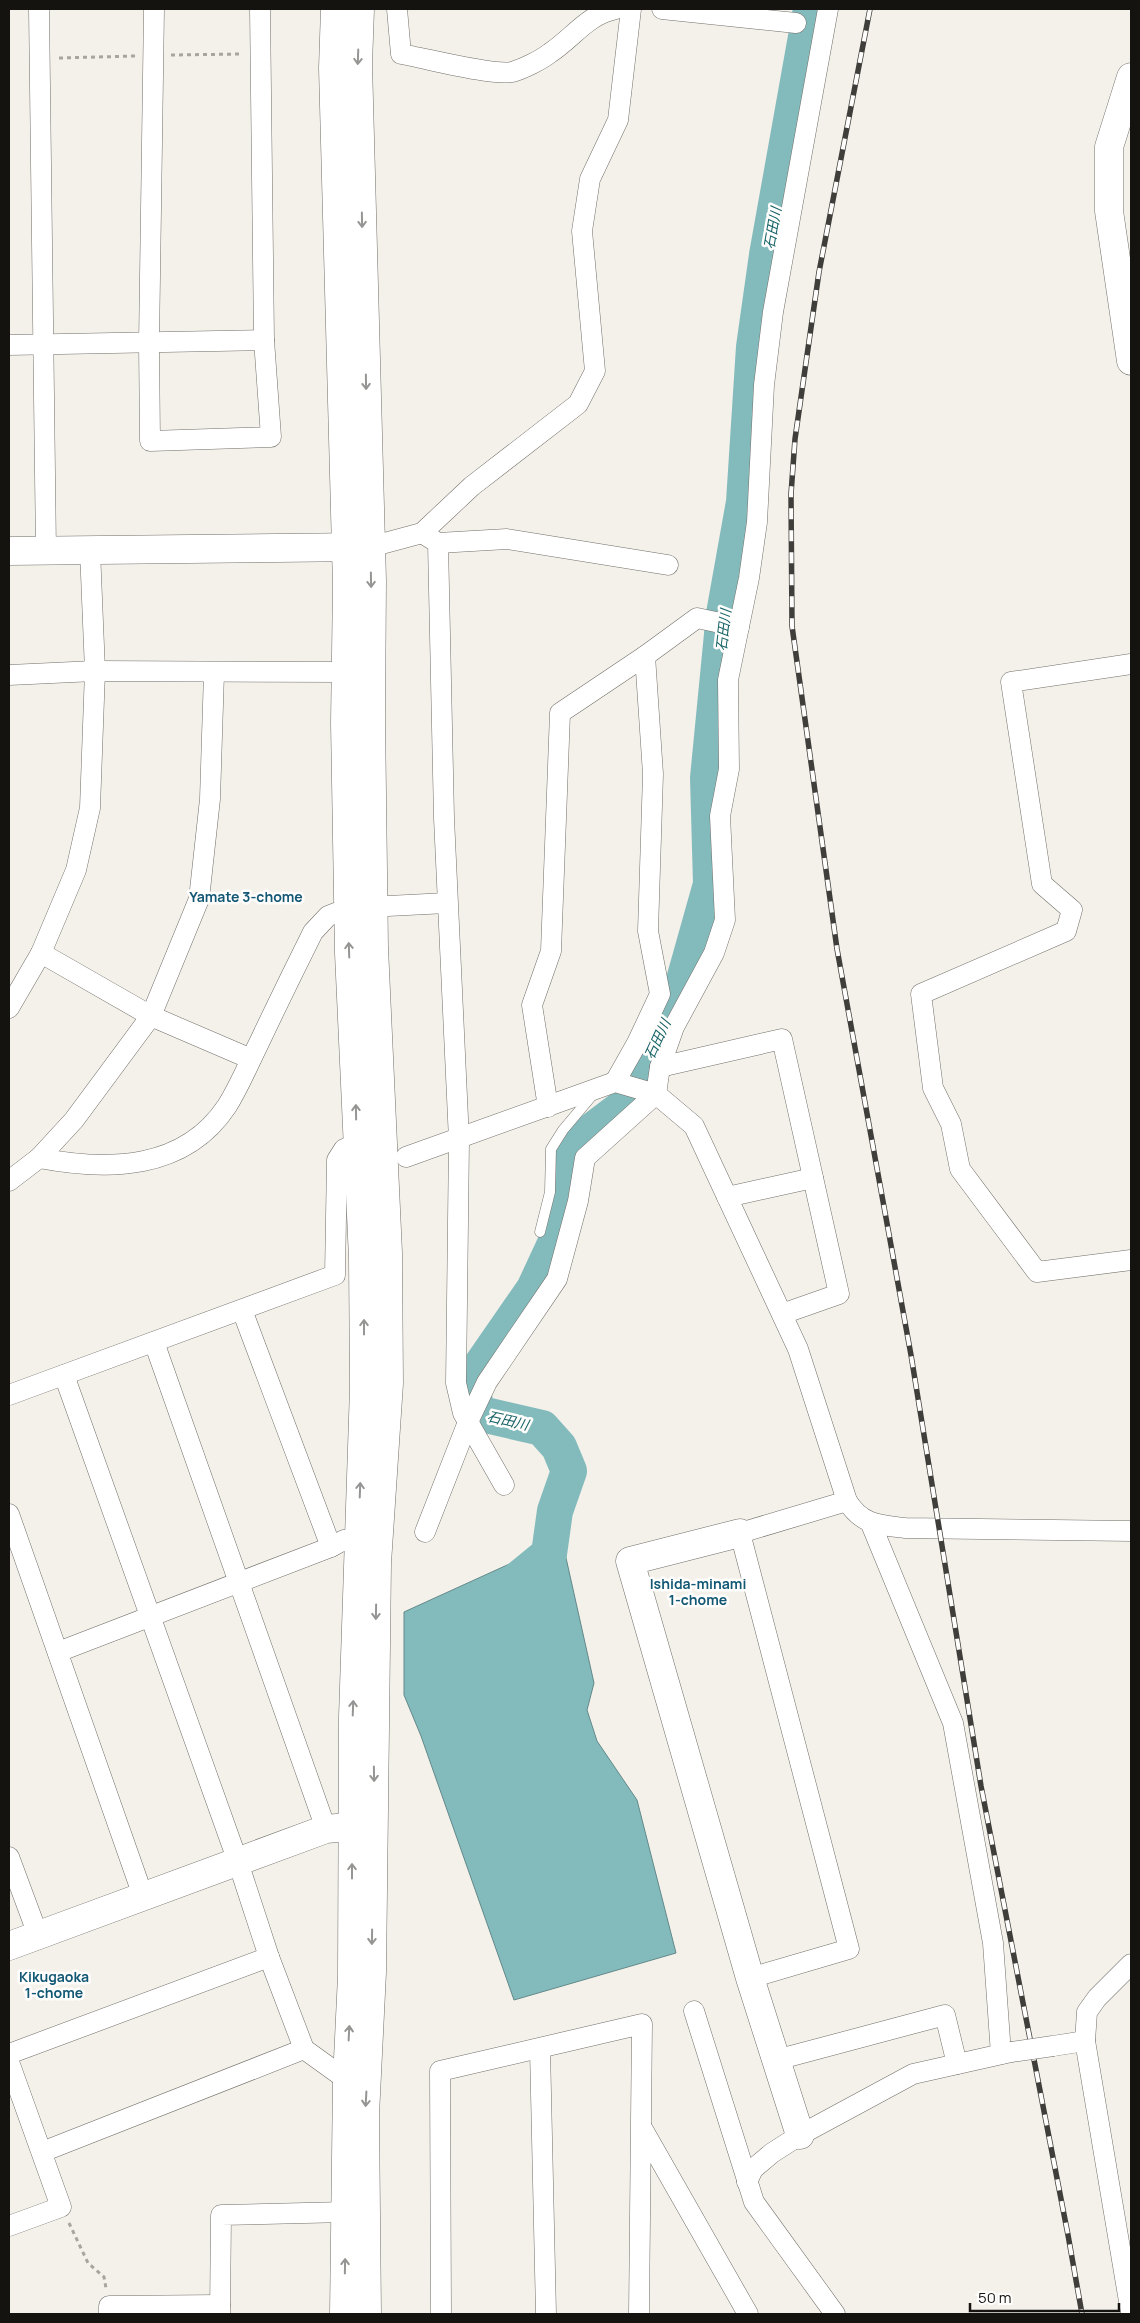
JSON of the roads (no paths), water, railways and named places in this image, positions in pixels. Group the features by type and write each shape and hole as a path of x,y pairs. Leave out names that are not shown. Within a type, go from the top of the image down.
{"street":[{"path":"39,9 46,551"},
{"path":"154,9 149,343 150,441 271,437 264,340 260,9"},
{"path":"335,9 333,68 357,547 347,585 346,672 360,907 388,1253 389,1383 377,1563 373,1736 351,1827"},
{"path":"344,2314 347,2080 352,1976 351,1827 364,1348 363,1258 357,1144 360,907 357,547 358,64 360,9"},
{"path":"397,9 402,54 490,71 511,72 550,54 583,23 604,11 616,9"},
{"path":"504,1485 468,1422 459,1402 456,1384 459,1140 430,538 472,486 578,404 595,372 582,231 590,179 618,120 631,9"},
{"path":"662,9 796,23"},
{"path":"425,1532 468,1422 487,1382 557,1279 578,1201 585,1158 656,1094 660,1067 674,1027 714,953 725,920 720,816 729,769 728,680 757,522 764,385 773,312 828,9"},
{"path":"1131,77 1109,147 1109,211 1131,361"},
{"path":"9,344 44,345 264,340"},
{"path":"9,551 357,547 430,538 506,539 668,565"},
{"path":"9,1008 42,953 76,870 90,808 95,671 90,550"},
{"path":"548,1107 532,1005 551,951 560,713 697,618 739,627"},
{"path":"644,656 653,774 648,931 660,994 674,1027"},
{"path":"1131,664 1011,682 1042,884 1072,910 1066,931 921,994 933,1088 952,1124 960,1169 1037,1272 1131,1260"},
{"path":"9,674 95,671 214,673 346,672"},
{"path":"9,1181 39,1158 74,1120 151,1016 199,898 210,799 214,673"},
{"path":"39,1158 86,1165 120,1165 157,1159 194,1140 221,1113 251,1059 313,932 328,916 360,907 447,903"},
{"path":"42,953 151,1016 251,1059"},
{"path":"607,1085 637,1043 660,994"},
{"path":"660,1067 782,1039 839,1294 782,1314"},
{"path":"406,1157 459,1140 607,1085 656,1094 694,1126 798,1349 847,1501 853,1510 871,1524 953,1722 993,1943 1006,2053"},
{"path":"9,1396 335,1275 338,1160 344,1149 357,1144"},
{"path":"728,1197 813,1178"},
{"path":"242,1310 330,1547"},
{"path":"154,1342 239,1581 351,1827 372,1972 365,2115 367,2314"},
{"path":"64,1375 238,1862 269,1957 304,2049 347,2080"},
{"path":"800,2135 750,1978 630,1561 740,1533 847,1501"},
{"path":"9,1514 143,1896"},
{"path":"871,1524 905,1528 1131,1531"},
{"path":"740,1533 849,1949 750,1978"},
{"path":"58,1652 344,1540 359,1538"},
{"path":"9,1946 238,1862 351,1827"},
{"path":"9,1857 38,1935"},
{"path":"9,2054 269,1957"},
{"path":"1131,1964 1096,1998 1087,2012 1085,2041 1131,2313"},
{"path":"694,2011 754,2202 835,2314"},
{"path":"776,2060 945,2015 957,2064"},
{"path":"442,2314 440,2071 642,2024 639,2314"},
{"path":"747,2182 753,2169 772,2153 800,2135 913,2074 1006,2053 1085,2041"},
{"path":"42,2152 304,2049"},
{"path":"540,2049 546,2314"},
{"path":"9,2062 13,2089 42,2152 61,2207 9,2226"},
{"path":"641,2127 748,2314"},
{"path":"109,2310 220,2310 221,2214 346,2212"}],"lane":[{"path":"540,1232 550,1192 551,1148 563,1130 607,1085"}],"water":[{"path":"562,1540 594,1683 587,1710 597,1741 637,1800 676,1953 514,2000 421,1736 404,1695 404,1612"}],"waterway":[{"name":"石田川","path":"516,1581 549,1554 555,1511 569,1471 559,1447 542,1428 477,1413 471,1380 534,1289 560,1233 573,1145 626,1105 684,980 711,884 708,778 724,614 744,502 754,347 767,255 811,9"}],"railway":[{"path":"870,9 819,272 795,439 791,494 792,626 837,949 911,1355 981,1786 1082,2314"}],"district":[{"name":"Yamate 3-chome","path":"246,896"},
{"name":"Ishida-minami 1-chome","path":"698,1592"},
{"name":"Kikugaoka 1-chome","path":"54,1984"}]}
